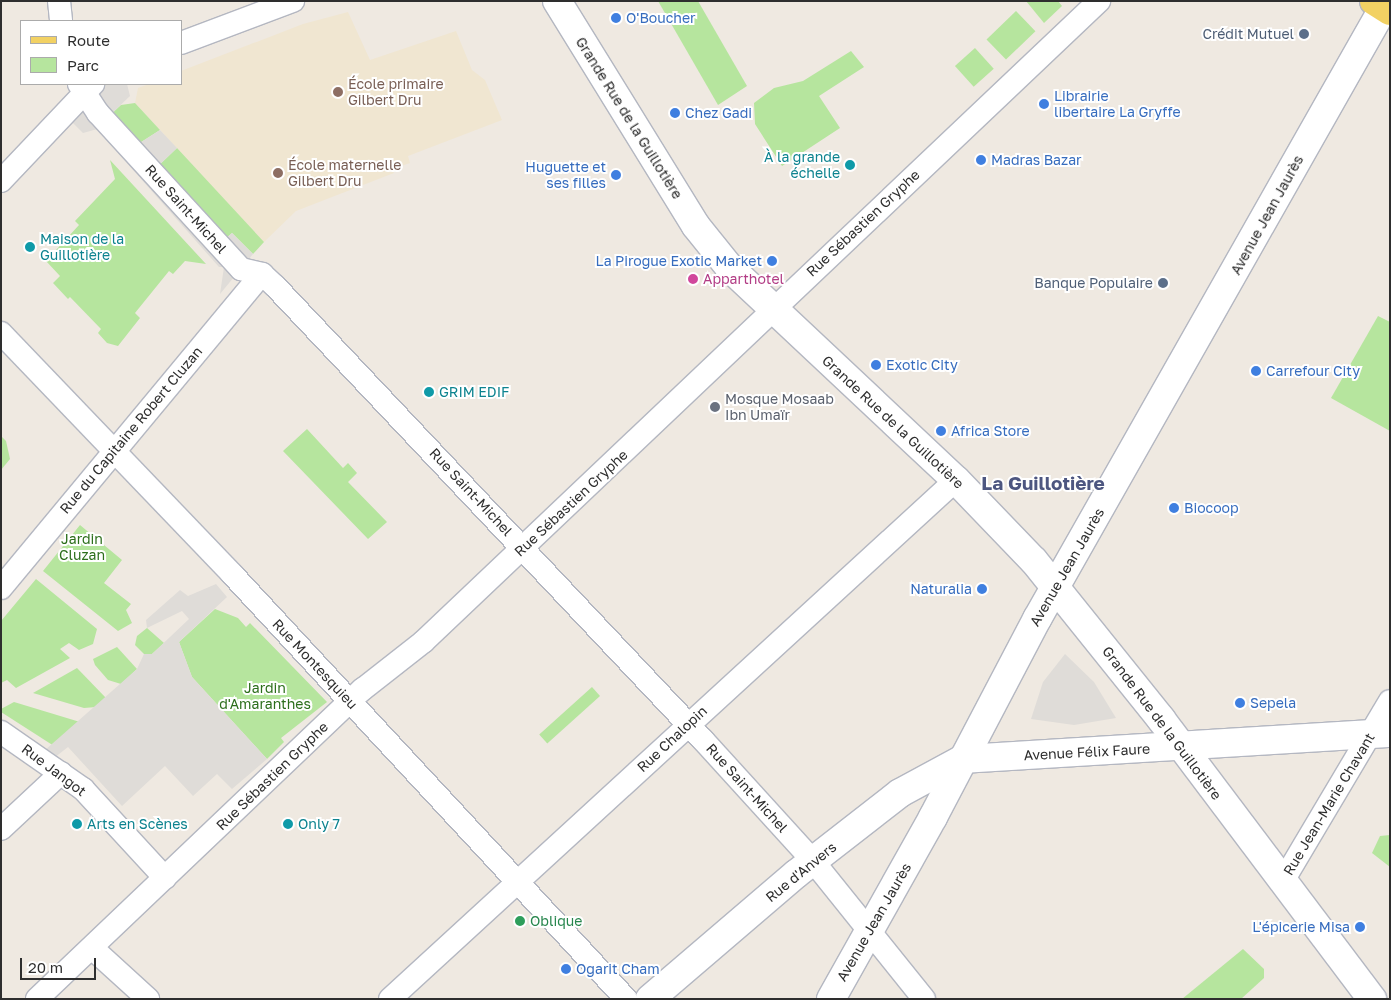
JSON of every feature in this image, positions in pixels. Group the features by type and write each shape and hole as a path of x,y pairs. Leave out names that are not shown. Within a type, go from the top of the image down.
{"main road":[{"name":"Grande Rue de la Guillotière","path":"557,1 696,226 729,267 956,480 1057,588 1183,747 1372,999"},
{"name":"Avenue Jean Jaurès","path":"831,999 963,759 1037,619 1057,588 1383,5"},
{"name":"Avenue Félix Faure","path":"963,759 1380,734"},
{"name":"Rue d'Anvers","path":"650,999 814,861 900,793 963,759"}],"street":[{"path":"58,1 61,20"},
{"path":"182,43 293,1"},
{"name":"Rue Sébastien Gryphe","path":"37,999 350,702 423,642 1099,1"},
{"path":"1,181 86,86"},
{"name":"Rue Saint-Michel","path":"86,86 98,113 241,269 262,274 688,723 814,861 924,999"},
{"name":"Rue du Capitaine Robert Cluzan","path":"1,588 113,450 262,274"},
{"name":"Rue Montesquieu","path":"1,333 518,881 626,999"},
{"name":"Rue Chalopin","path":"390,999 688,723 956,480"},
{"name":"Rue Jean-Marie Chavant","path":"1283,882 1380,734 1390,701"},
{"name":"Rue Jangot","path":"1,732 83,789 165,878"},
{"path":"1,829 62,773"},
{"path":"92,948 148,999"}],"shaded area":[{"name":"École primaire Gilbert Dru","path":"348,12 370,60 456,31 472,70 485,80 502,120 408,156 410,163 392,169 394,173 296,211 264,242 135,103 138,88 146,85 182,85 182,71 303,24"},
{"path":"105,85 127,85 130,96 108,117 135,146 160,130 177,148 156,168 222,242 232,233 253,254 220,294 224,267 219,267 103,136 101,128 83,133 71,121"},
{"path":"216,584 227,597 179,642 192,677 267,759 232,789 217,774 193,796 165,766 122,806 68,747 54,758 44,751 137,669 144,654 152,654 189,619 182,611 147,628 146,620 180,590 188,596"},
{"path":"1065,654 1094,682 1116,718 1074,725 1031,719 1043,682"}],"green space":[{"path":"658,1 698,1 747,86 718,105"},
{"path":"1026,1 1058,1 1062,6 1044,23"},
{"path":"1016,11 1035,31 1006,60 987,39"},
{"path":"975,48 994,69 974,87 955,66"},
{"path":"851,51 864,67 819,96 840,128 782,166 755,124 754,103 774,88 803,81"},
{"path":"135,103 160,130 135,146 108,117 121,105"},
{"path":"177,148 264,242 253,254 232,233 222,242 155,169"},
{"path":"110,160 206,264 185,261 173,274 169,271 135,313 140,318 118,346 107,343 98,333 101,329 70,297 68,299 53,283 60,276 46,261 79,225 75,221 115,179"},
{"path":"1378,316 1390,322 1390,431 1331,398"},
{"path":"307,429 343,468 348,463 357,473 348,482 387,522 368,539 283,451"},
{"path":"1,436 6,441 10,459 1,470"},
{"name":"Jardin Cluzan","path":"80,525 122,560 104,583 131,604 126,610 132,623 118,631 43,571"},
{"path":"36,579 97,629 93,644 79,650 69,643 60,649 70,658 16,688 7,680 1,683 1,621"},
{"name":"Jardin d'Amaranthes","path":"215,609 238,618 246,627 250,623 327,702 281,738 284,742 267,759 192,677 179,642"},
{"path":"147,628 164,643 152,654 144,654 135,645 137,636"},
{"path":"117,647 137,669 121,684 108,680 95,665 93,659"},
{"path":"77,668 106,698 96,707 84,708 33,693"},
{"path":"592,687 600,696 547,743 539,735"},
{"path":"14,702 80,722 54,746 1,712 1,709"},
{"path":"1390,835 1390,867 1372,853 1380,836"},
{"path":"1243,949 1264,969 1264,978 1241,999 1182,999"}],"place":[{"name":"O'Boucher","path":"616,18"},
{"name":"Crédit Mutuel","path":"1304,34"},
{"name":"École primaire Gilbert Dru","path":"338,92"},
{"name":"Librairie libertaire La Gryffe","path":"1044,104"},
{"name":"Chez Gadi","path":"675,113"},
{"name":"Madras Bazar","path":"981,160"},
{"name":"À la grande échelle","path":"850,165"},
{"name":"École maternelle Gilbert Dru","path":"278,173"},
{"name":"Huguette et ses filles","path":"616,175"},
{"name":"Maison de la Guillotière","path":"30,247"},
{"name":"La Pirogue Exotic Market","path":"772,261"},
{"name":"Apparthotel","path":"693,279"},
{"name":"Banque Populaire","path":"1163,283"},
{"name":"Exotic City","path":"876,365"},
{"name":"Carrefour City","path":"1256,371"},
{"name":"GRIM EDIF","path":"429,392"},
{"name":"Mosque Mosaab Ibn Umaïr","path":"715,407"},
{"name":"Africa Store","path":"941,431"},
{"name":"Biocoop","path":"1174,508"},
{"name":"Naturalia","path":"982,589"},
{"name":"Sepela","path":"1240,703"},
{"name":"Arts en Scènes","path":"77,824"},
{"name":"Only 7","path":"288,824"},
{"name":"Oblique","path":"520,921"},
{"name":"L'épicerie Misa","path":"1360,927"},
{"name":"Ogarit Cham","path":"566,969"}],"district":[{"name":"La Guillotière","path":"1043,483"}]}
